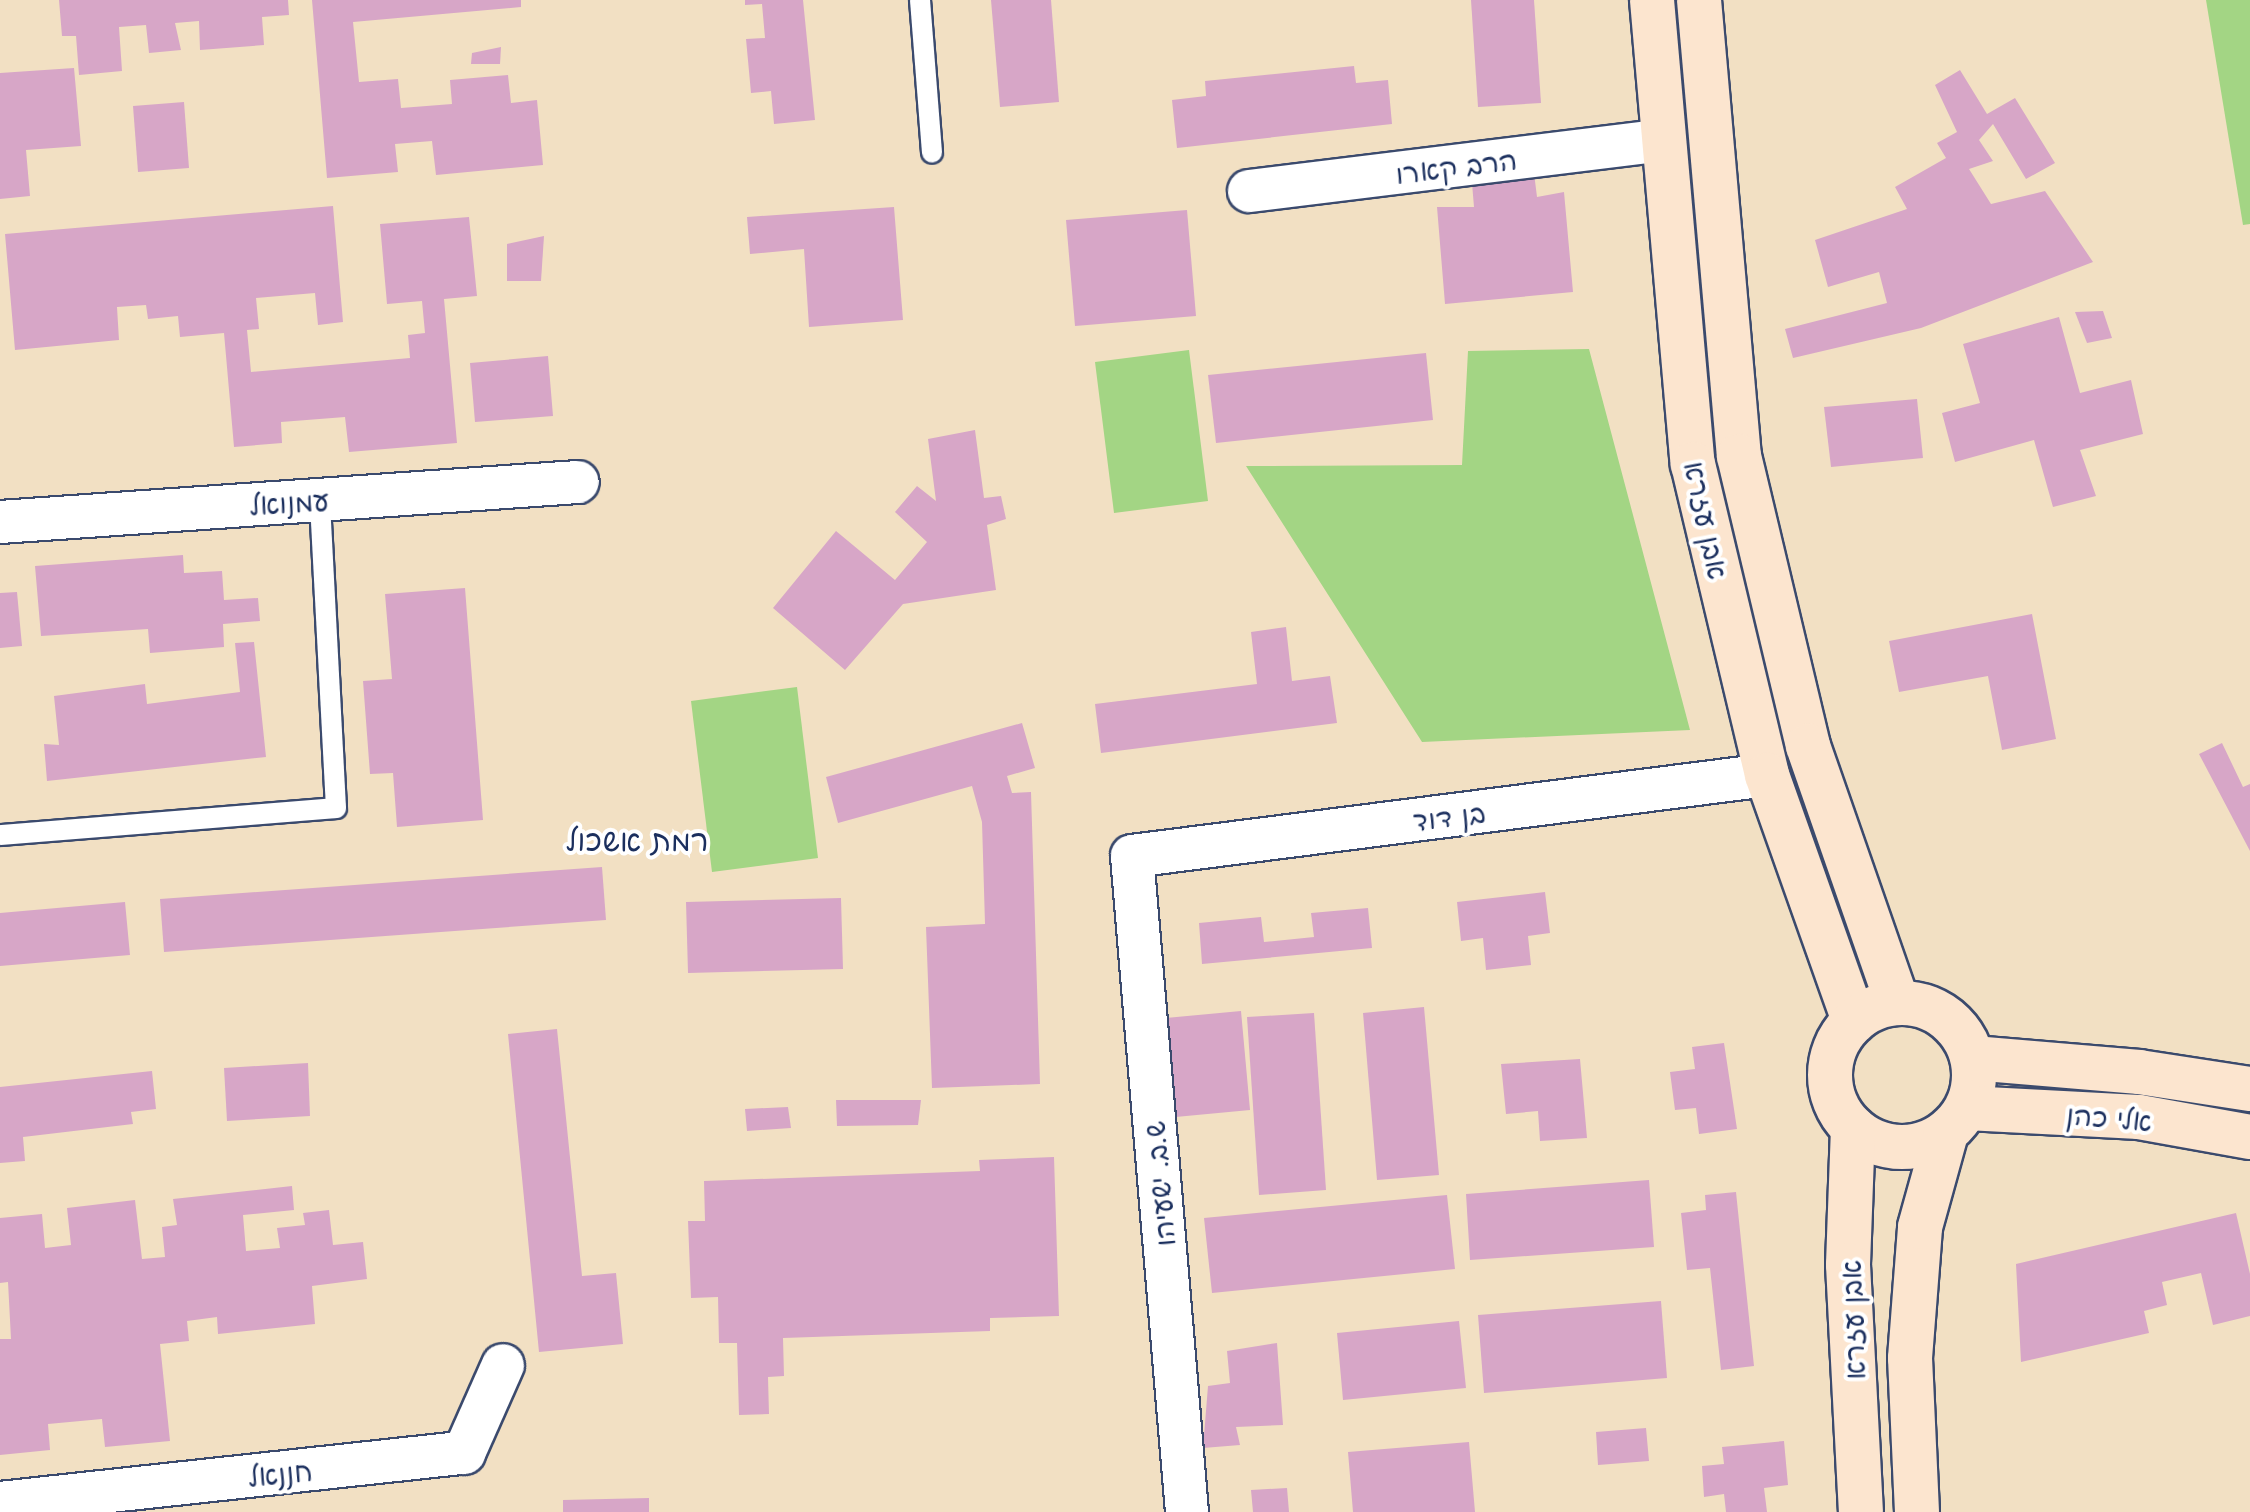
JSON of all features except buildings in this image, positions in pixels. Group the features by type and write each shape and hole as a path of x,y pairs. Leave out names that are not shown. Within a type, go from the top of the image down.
{"street":[{"name":"אבן עזרא","path":"1652,0 1693,464 1767,775 1854,1021"},
{"name":"אבן עזרא","path":"1699,0 1739,456 1808,746 1897,1002"},
{"name":"הרב קארו","path":"1249,191 1662,140"},
{"name":"עמנואל","path":"0,522 578,482"},
{"name":"בן דוד","path":"1132,856 1767,775"},
{"name":"ש.ב. ישעיהו","path":"1132,856 1187,1512"},
{"path":"1897,1002 1937,1011 1966,1039 1973,1058 1975,1083 1956,1120 1923,1144 1898,1147 1874,1141 1853,1128 1832,1094 1830,1074 1840,1036 1854,1021 1874,1008 1897,1002"},
{"name":"אלי כהן","path":"1973,1058 2139,1072 2250,1089"},
{"name":"אלי כהן","path":"1956,1120 2139,1117 2250,1137"},
{"name":"אבן עזרא","path":"1917,1512 1910,1358 1920,1227 1956,1120"},
{"name":"אבן עזרא","path":"1853,1128 1848,1265 1861,1512"},
{"name":"חננאל","path":"0,1503 464,1453 503,1365"}],"lane":[{"path":"920,0 932,153"},
{"path":"0,835 336,808 320,500"}],"green space":[{"path":"2206,0 2250,0 2250,224 2243,225"},
{"path":"1589,349 1690,730 1422,742 1246,466 1462,465 1468,351"},
{"path":"1189,350 1208,501 1114,513 1095,362"},
{"path":"797,687 818,858 712,872 691,701"}],"district":[{"name":"רמת אשכול","path":"637,839"}]}
